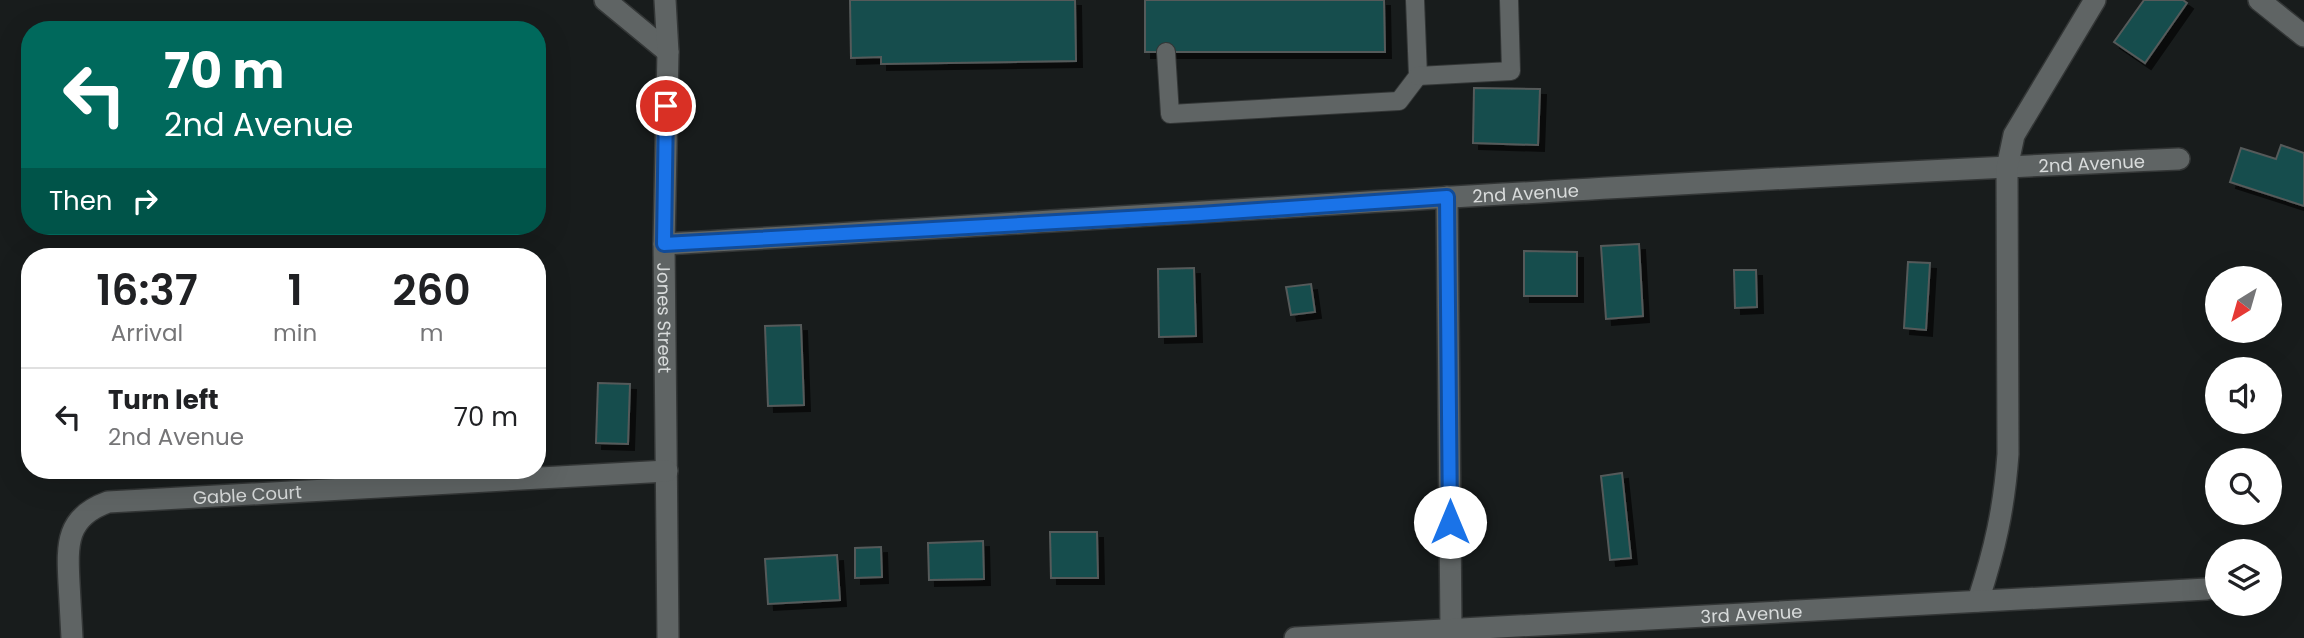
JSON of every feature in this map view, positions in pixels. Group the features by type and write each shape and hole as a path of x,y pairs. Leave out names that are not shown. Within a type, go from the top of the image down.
{"street":[{"path":"605,0 668,52"},
{"name":"Jones Street","path":"665,0 668,52 664,244 668,638"},
{"path":"1978,601 1996,546 2005,498 2008,454 2007,168 2014,135 2095,0"},
{"path":"2259,0 2301,28"},
{"name":"2nd Avenue","path":"664,244 1200,214 1447,197 2179,159"},
{"path":"1447,197 1451,629"},
{"name":"Gable Court","path":"546,478 667,471"},
{"name":"Gable Court","path":"72,638 69,536 90,509 108,502 523,479"},
{"name":"3rd Avenue","path":"1295,638 2205,589"}],"lane":[{"path":"1166,52 1170,114 1399,101 1418,76 1415,0"},
{"path":"1418,76 1511,71 1509,0"}],"building":[{"path":"850,0 1075,0 1076,61 881,64 881,57 851,58"},
{"path":"1145,0 1384,0 1385,52 1145,52"},
{"path":"2144,0 2183,0 2187,3 2145,63 2114,42"},
{"path":"1474,88 1540,89 1538,145 1473,143"},
{"path":"2281,145 2304,153 2304,206 2230,182 2241,148 2276,159"},
{"path":"1639,244 1643,316 1606,319 1601,246"},
{"path":"1524,251 1577,252 1577,296 1524,296"},
{"path":"1908,262 1930,263 1926,330 1904,328"},
{"path":"1194,268 1196,336 1159,337 1158,269"},
{"path":"1734,270 1756,270 1757,307 1735,308"},
{"path":"1311,284 1315,312 1291,315 1286,287"},
{"path":"801,325 804,405 768,406 765,326"},
{"path":"598,383 630,384 628,444 596,443"},
{"path":"1622,473 1631,558 1610,560 1601,476"},
{"path":"1050,532 1097,532 1098,578 1051,578"},
{"path":"983,541 984,579 929,580 928,543"},
{"path":"881,547 882,577 855,578 855,548"},
{"path":"837,555 840,600 768,604 765,559"}],"route":[{"path":"666,106 664,244 1200,214 1447,197 1450,522"}]}
